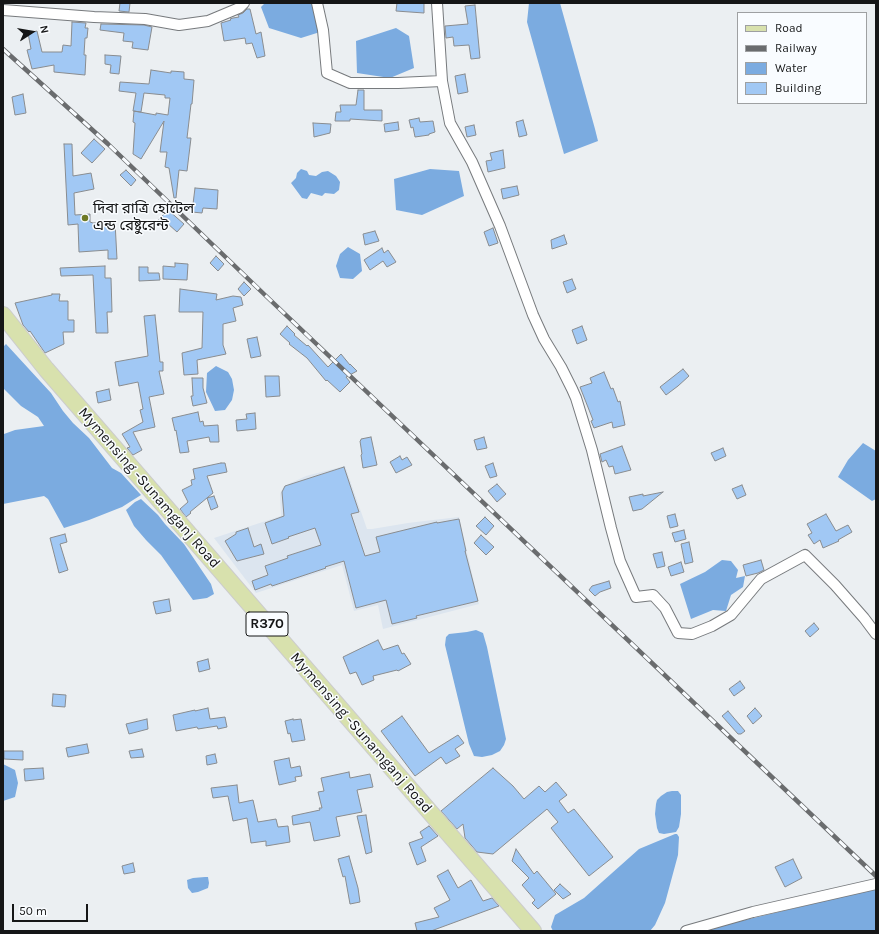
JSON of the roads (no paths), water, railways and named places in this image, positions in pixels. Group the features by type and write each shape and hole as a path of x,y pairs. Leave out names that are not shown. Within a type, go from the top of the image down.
{"main road":[{"name":"Mymensing -Sunamganj Road","path":"3,315 46,370 533,931"}],"street":[{"path":"3,10 94,17 145,19 179,26 208,21 239,8 244,3"},
{"path":"317,3 323,30 327,73 350,82 398,83 442,81"},
{"path":"437,3 442,81 450,123 472,162 500,226 544,339 561,367 576,398 592,450 620,561 636,596 653,595 665,608 678,633 692,634 712,626 731,615 761,579 804,555 835,585 876,634"},
{"path":"686,931 753,912 876,884"}],"water":[{"path":"265,3 311,3 318,17 320,32 301,38 269,28 261,7"},
{"path":"529,3 560,3 598,141 564,154 527,22"},
{"path":"396,28 409,36 414,68 390,78 357,73 356,41"},
{"path":"301,169 307,171 309,175 316,176 322,172 328,171 336,176 340,182 339,190 334,194 325,193 322,196 311,193 307,199 302,198 291,183"},
{"path":"430,169 459,171 464,196 422,215 396,210 394,179"},
{"path":"348,247 360,254 362,271 353,279 340,278 336,266 340,254"},
{"path":"6,344 51,393 63,411 89,438 112,468 121,473 141,495 122,507 64,528 48,499 44,496 3,504 4,434 15,430 44,426 38,417 21,406 3,388 3,347"},
{"path":"216,366 228,372 232,379 234,390 232,400 225,410 215,411 206,392 207,373"},
{"path":"863,443 876,451 876,499 872,501 838,477 848,460"},
{"path":"141,499 158,515 184,544 211,584 214,594 207,598 193,600 161,555 134,526 126,510"},
{"path":"722,560 731,561 738,570 736,578 745,576 743,587 731,595 726,611 713,610 691,619 680,584 705,572"},
{"path":"476,630 483,633 487,647 506,739 500,751 492,755 482,757 474,756 469,744 445,645 446,637 449,634"},
{"path":"3,764 15,770 18,783 15,797 3,801"},
{"path":"678,791 681,795 679,827 676,832 664,834 659,833 655,814 657,800 667,792"},
{"path":"675,834 679,837 678,855 665,903 655,925 650,931 553,931 551,927 555,915 584,898 639,849"},
{"path":"208,877 208,888 192,893 188,888 187,880"},
{"path":"876,889 876,931 706,931 716,927"}],"railway":[{"path":"3,49 108,144 876,876"}],"place":[{"name":"দিবা রাত্রি হোটেল এন্ড রেষ্টুরেন্ট","path":"85,218"}]}
